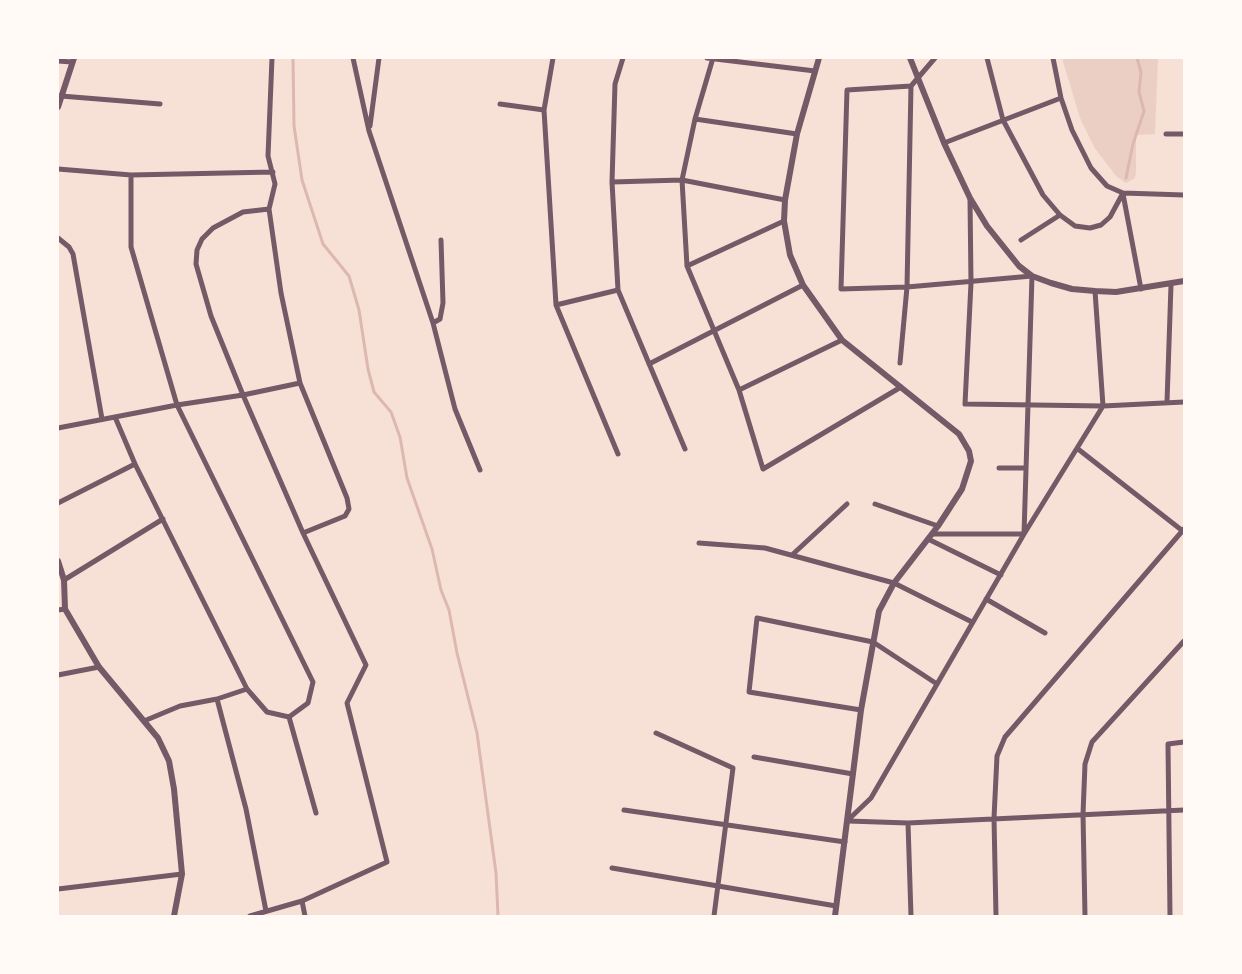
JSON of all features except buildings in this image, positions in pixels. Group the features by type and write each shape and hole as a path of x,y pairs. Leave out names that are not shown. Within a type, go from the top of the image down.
{"street":[{"path":"272,58 268,156 275,184 269,208 280,292 300,382 347,498 349,509 345,516 304,533"},
{"path":"354,58 369,130 433,323 455,409 480,470"},
{"path":"369,130 379,58"},
{"path":"553,58 544,110 556,305 618,454"},
{"path":"624,58 614,84 612,182 618,290 685,449"},
{"path":"815,71 711,58 682,180 687,266 712,331 739,390 763,470 901,387"},
{"path":"819,58 798,134 785,200 784,221 790,255 803,285 842,340 959,434 971,461 967,479 938,526 894,583 879,611 861,710 835,916"},
{"path":"910,58 944,143 970,198 987,226 1007,252 1032,276 1030,406 1024,534"},
{"path":"935,58 911,86 847,90 841,289 971,283 1032,276 1072,289 1116,292 1170,285 1184,281"},
{"path":"987,58 1003,120 1043,195 1060,215 1075,226 1090,228 1101,225 1110,218 1123,193"},
{"path":"1052,58 1061,98 1072,130 1091,168 1107,186 1123,193 1184,194"},
{"path":"58,61 73,60 58,107"},
{"path":"900,363 907,287 911,86"},
{"path":"61,96 160,104"},
{"path":"944,143 1061,98"},
{"path":"500,104 544,110"},
{"path":"695,120 798,134"},
{"path":"1166,134 1184,134"},
{"path":"58,169 131,175 273,172"},
{"path":"114,417 135,464 247,688 267,712 288,717 308,703 313,682 177,405 131,247 131,175"},
{"path":"612,182 682,180 785,200"},
{"path":"1123,193 1141,289"},
{"path":"970,198 971,283 966,404 1103,406 1184,402"},
{"path":"250,916 302,901 386,862 347,703 366,665 304,533 243,395 211,316 196,264 197,250 207,234 226,219 243,212 269,208"},
{"path":"1021,240 1060,215"},
{"path":"687,266 784,221"},
{"path":"58,238 64,242 73,254 102,419"},
{"path":"433,323 440,319 443,303 441,240"},
{"path":"650,364 803,285"},
{"path":"1167,402 1170,285"},
{"path":"556,305 618,290"},
{"path":"847,821 871,798 1024,534 1103,406 1094,291"},
{"path":"739,390 842,340"},
{"path":"58,428 177,405 243,395 300,382"},
{"path":"996,916 994,818 997,756 1005,737 1184,531 1078,449"},
{"path":"58,503 135,464"},
{"path":"999,468 1026,468"},
{"path":"792,555 847,504"},
{"path":"875,504 938,526"},
{"path":"64,580 163,520"},
{"path":"930,536 1024,534"},
{"path":"930,536 1000,575"},
{"path":"699,543 765,548 894,583 972,622"},
{"path":"58,561 64,580 65,609 99,667 158,738 169,761 174,789 182,874 174,916"},
{"path":"986,599 1045,633"},
{"path":"58,610 65,609"},
{"path":"861,710 749,692 757,618 873,642 937,684"},
{"path":"1085,916 1083,814 1085,764 1092,742 1184,641"},
{"path":"58,675 99,667"},
{"path":"144,721 180,706 217,699 247,688"},
{"path":"217,699 246,809 266,911"},
{"path":"288,717 316,813"},
{"path":"656,733 733,768 714,916"},
{"path":"1170,916 1168,744 1184,742"},
{"path":"754,757 853,774"},
{"path":"624,810 844,842"},
{"path":"847,821 908,823 1184,810"},
{"path":"908,823 911,916"},
{"path":"612,868 836,906"},
{"path":"58,889 182,874"},
{"path":"302,901 305,916"}],"shaded area":[{"path":"1062,58 1158,58 1155,134 1136,135 1135,178 1126,183 1116,176 1094,147 1080,118"}],"waterway":[{"path":"293,58 294,126 302,180 323,244 349,276 359,310 368,369 374,392 391,412 400,437 407,478 432,549 441,590 449,610 457,653 477,733 496,873 498,916"},
{"path":"1126,178 1133,144 1144,111 1139,92 1141,72 1137,58"}]}
